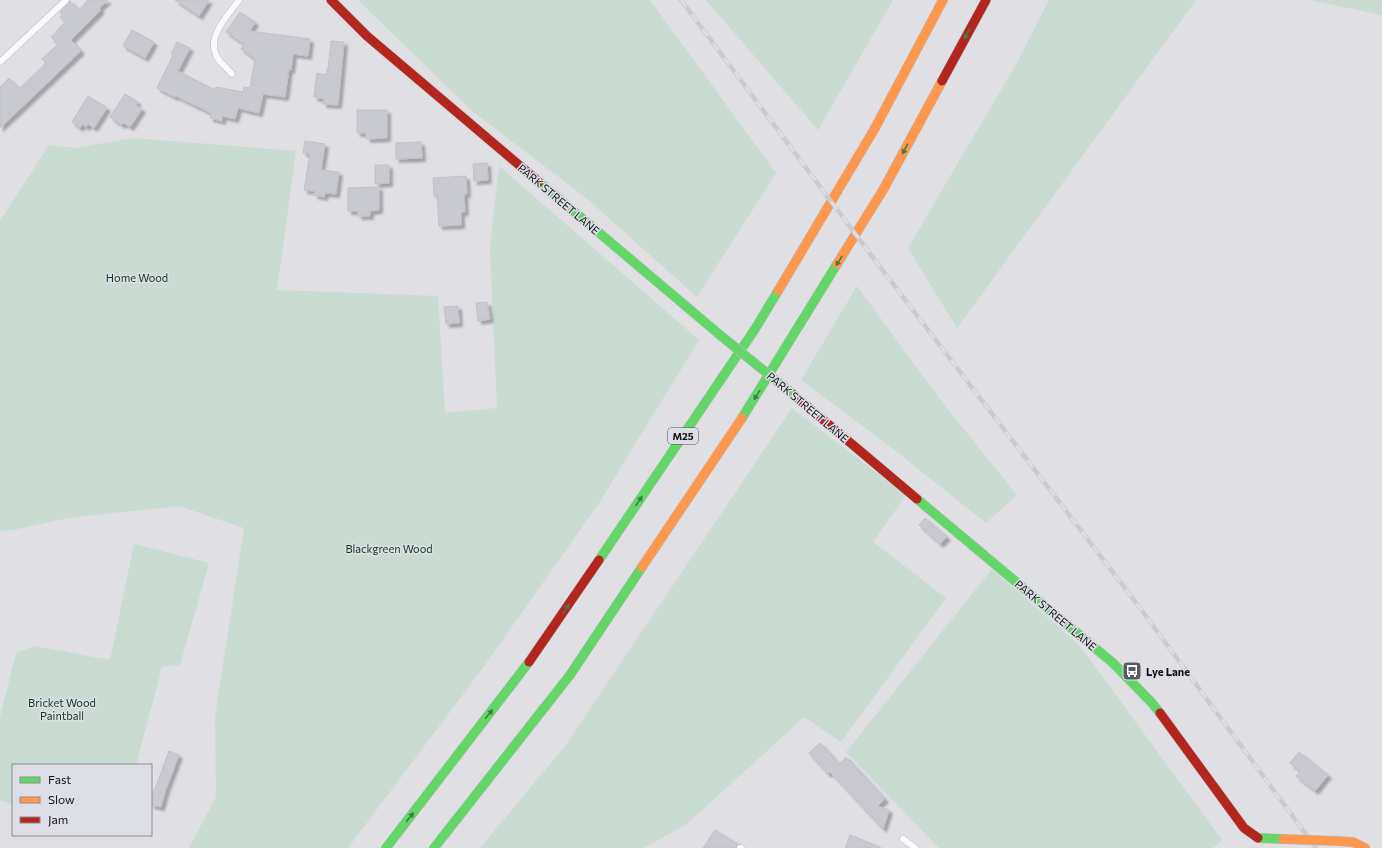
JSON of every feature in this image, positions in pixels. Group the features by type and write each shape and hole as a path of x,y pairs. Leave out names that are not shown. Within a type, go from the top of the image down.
{"main road":[{"name":"PARK STREET LANE","path":"331,0 368,36 720,335 789,391 1113,663 1152,703 1244,828 1258,838"},
{"name":"M25","path":"386,848 534,656 755,329 875,128 944,0"},
{"path":"434,848 570,675 754,400 883,190 986,0"},
{"path":"1263,848 1258,838 1353,842 1365,848"}],"lane":[{"path":"0,62 66,0"},
{"path":"232,74 216,56 214,45 218,30 239,0"},
{"path":"903,839 915,848"}],"green space":[{"path":"358,0 650,0 776,173 697,297 585,197 472,111"},
{"path":"706,0 893,0 818,130"},
{"path":"1049,0 1196,0 957,328 908,248 1018,61"},
{"path":"1309,0 1382,0 1382,15"},
{"name":"Blackgreen Wood","path":"132,138 296,151 277,290 438,296 445,413 497,408 490,247 499,166 699,340 599,503 485,665 348,848 189,848 216,797 215,717 244,528 179,506 68,518 13,530 0,531 0,221 49,145 76,148"},
{"path":"857,286 942,402 1017,495 986,523 893,449 801,380"},
{"path":"792,408 906,495 873,542 946,598 841,742 804,717 688,823 644,848 480,848 565,746"},
{"name":"Bricket Wood Paintball","path":"134,544 209,563 180,665 162,667 136,764 12,764 12,805 0,800 0,717 16,653 34,646 110,660"},
{"path":"992,569 1080,646 1222,840 1213,848 939,848 846,752"}],"building":[{"path":"88,0 108,0 99,8 101,10 71,40 81,51 0,128 0,87 9,78 19,89 46,63 42,59 58,44 51,37 65,22 60,17 62,15 60,12 70,1 79,10"},
{"path":"175,0 209,0 199,16"},
{"path":"240,12 255,22 250,31 310,39 308,56 293,54 285,97 263,94 259,113 238,108 235,119 222,116 222,121 210,118 211,113 157,88 173,55 171,54 177,42 190,48 178,71 215,90 216,87 243,92 244,87 250,88 255,59 241,49 244,44 226,32"},
{"path":"132,30 154,42 145,58 123,46"},
{"path":"331,41 344,42 338,105 323,104 324,99 314,97 317,73 327,75"},
{"path":"125,94 138,102 136,105 142,109 130,127 124,123 122,125 110,117"},
{"path":"88,96 107,108 94,128 88,124 86,127 82,124 80,128 72,122"},
{"path":"357,110 387,110 387,138 367,139 366,133 357,133"},
{"path":"305,141 325,144 321,170 339,172 336,194 325,193 324,197 314,195 315,191 304,190 310,154 303,153"},
{"path":"421,142 422,158 396,159 396,143"},
{"path":"487,163 488,180 474,181 473,164"},
{"path":"375,165 389,165 389,183 375,184"},
{"path":"466,176 467,194 464,194 465,212 461,212 461,225 439,226 437,196 434,196 433,178"},
{"path":"379,187 379,210 370,211 370,216 358,216 358,211 348,211 348,188"},
{"path":"487,302 490,319 478,321 476,303"},
{"path":"458,306 459,323 446,324 444,307"},
{"path":"925,518 947,537 940,544 919,525"},
{"path":"820,743 839,764 846,757 885,799 878,806 889,810 883,829 830,772 828,774 809,753"},
{"path":"169,751 179,755 161,807 152,805 152,796"},
{"path":"1299,752 1328,775 1315,791 1296,776 1300,771 1290,763"},
{"path":"715,830 738,844 736,848 703,848"},
{"path":"850,835 880,847 880,848 845,848"}],"railway":[{"path":"681,0 871,255 1137,604 1316,848"}],"traffic: fast":[{"path":"539,182 720,335"},
{"path":"742,418 837,264"},
{"path":"599,560 755,329 778,291"},
{"path":"720,335 789,391"},
{"path":"917,499 1113,663 1160,713"},
{"path":"434,848 570,675 642,567"},
{"path":"386,848 529,662"},
{"path":"1258,838 1283,839"}],"traffic: slow":[{"path":"778,291 875,128 943,0"},
{"path":"837,264 883,190 942,81"},
{"path":"642,567 742,418"},
{"path":"1283,839 1337,841"},
{"path":"1337,841 1353,842 1365,848"}],"traffic: jam":[{"path":"331,0 367,36 539,182"},
{"path":"942,81 986,0"},
{"path":"789,391 917,499"},
{"path":"529,662 599,560"},
{"path":"1160,713 1244,828 1258,838"}],"place":[{"name":"Lye Lane","path":"1132,671"}],"park label":[{"name":"Home Wood","path":"137,277"}]}
